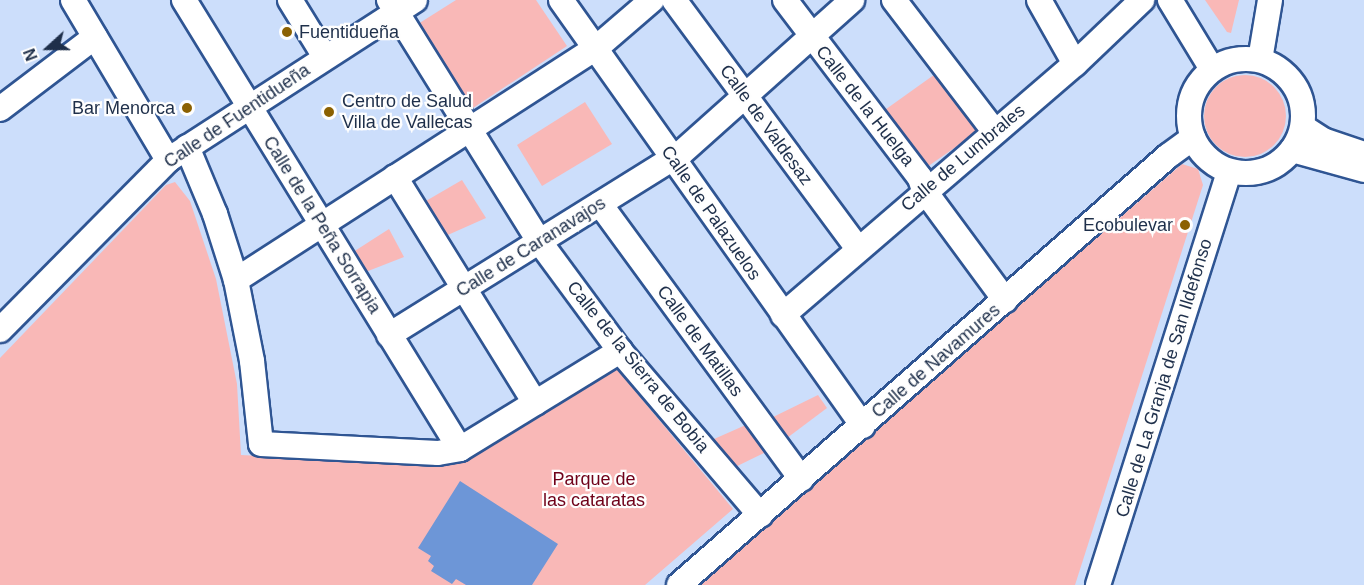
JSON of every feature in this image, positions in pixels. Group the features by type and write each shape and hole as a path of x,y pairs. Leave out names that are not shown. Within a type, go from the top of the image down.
{"street":[{"path":"73,0 95,37 178,154 215,213 236,280 252,361 261,444 438,453 460,448 620,351"},
{"name":"Calle de la Peña Sorrapia","path":"184,0 460,448"},
{"path":"290,0 325,57"},
{"name":"Calle de Palazuelos","path":"561,0 863,426"},
{"path":"236,280 324,226 395,177 596,49 652,0"},
{"name":"Calle de Valdesaz","path":"674,0 858,249"},
{"name":"Calle de la Huelga","path":"786,0 920,178 924,190 1005,300"},
{"name":"Calle de Caranavajos","path":"390,335 672,159 852,0"},
{"path":"894,0 995,132"},
{"path":"1039,0 1075,64"},
{"name":"Calle de Lumbrales","path":"783,315 924,190 1075,64 1142,0"},
{"path":"1170,0 1212,69"},
{"path":"1260,60 1270,0"},
{"name":"Calle de Fuentidueña","path":"0,330 178,154 325,57 400,4"},
{"name":"Calle de la Sierra de Bobia","path":"400,4 539,241 620,351 760,515"},
{"path":"0,109 95,37"},
{"path":"1235,60 1260,60 1275,66 1294,85 1303,113 1303,127 1292,150 1267,169 1252,173 1229,171 1206,158 1193,138 1189,110 1192,95 1212,69 1235,60"},
{"path":"1303,127 1323,140 1364,154"},
{"name":"Calle de Navamures","path":"679,585 1193,138"},
{"path":"1292,150 1364,170"},
{"name":"Calle de La Granja de San Ildefonso","path":"1098,585 1229,171"},
{"path":"395,177 535,404"},
{"name":"Calle de Matillas","path":"600,204 801,479"}],"green space":[{"path":"456,0 536,0 567,46 473,108 418,24"},
{"path":"1205,0 1239,0 1231,33 1227,32"},
{"path":"938,72 983,128 927,167 922,167 882,112"},
{"path":"1245,75 1261,78 1274,87 1283,100 1286,116 1283,132 1274,145 1261,154 1245,157 1229,154 1216,145 1207,132 1204,116 1207,100 1216,87 1229,78"},
{"path":"585,102 612,144 542,186 517,145"},
{"path":"1182,164 1198,169 1203,185 1075,585 696,585"},
{"path":"462,180 486,218 441,238 419,205"},
{"name":"Parque de las cataratas","path":"175,182 190,201 216,279 237,384 241,455 430,463 616,368 733,509 645,585 0,585 0,358 166,185"},
{"path":"389,229 404,257 363,273 350,254"},
{"path":"818,395 827,408 783,441 767,420"},
{"path":"748,424 768,451 729,470 705,443"}],"water":[{"path":"460,481 558,544 532,585 466,585 456,579 452,584 431,571 434,566 428,561 431,556 418,548"}],"place":[{"name":"Fuentidueña","path":"287,32"},
{"name":"Bar Menorca","path":"187,108"},
{"name":"Centro de Salud Villa de Vallecas","path":"329,112"},
{"name":"Ecobulevar","path":"1185,225"}]}
